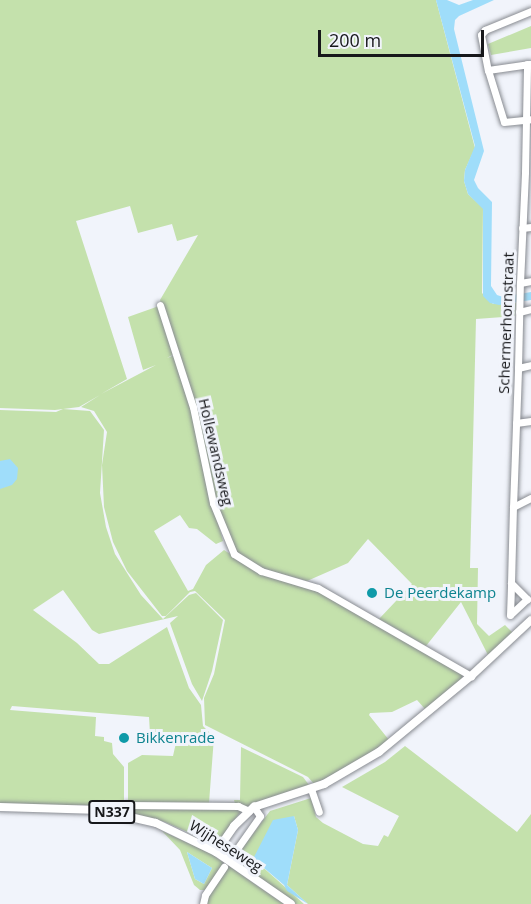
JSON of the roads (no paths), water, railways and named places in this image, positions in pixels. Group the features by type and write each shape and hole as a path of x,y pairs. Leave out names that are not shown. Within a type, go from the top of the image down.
{"main road":[{"path":"216,852 252,809 311,789 337,777 379,752 471,676 531,620"},
{"name":"Wijheseweg","path":"0,807 55,807 120,814 175,830 216,852 291,904"}],"street":[{"path":"528,119 504,122 488,70 481,35 485,30 531,11"},
{"name":"Schermerhornstraat","path":"488,70 529,64 528,171 522,228 511,583"},
{"path":"522,228 531,227"},
{"path":"520,283 531,281"},
{"name":"Hollewandsweg","path":"160,305 194,413 210,495 234,554 253,567 330,593 471,676"},
{"path":"520,308 531,309"},
{"path":"518,368 531,365"},
{"path":"516,423 531,421"},
{"path":"513,507 531,498"},
{"path":"311,789 319,812"},
{"path":"126,805 238,806 252,809 260,816 234,853"},
{"path":"203,904 205,895 225,867"}],"water":[{"path":"436,0 447,0 459,5 473,0 494,0 459,16 455,20 454,29 484,151 474,180 478,188 492,202 491,286 497,295 503,297 531,292 531,300 499,305 490,303 483,296 483,209 468,194 464,181 465,170 475,146"},
{"path":"10,459 18,468 17,479 12,485 0,489 0,461"},
{"path":"294,816 298,830 287,885 308,904 287,891 284,885 254,857 273,820"},
{"path":"187,852 212,868 204,884 195,879"}],"place":[{"name":"De Peerdekamp","path":"372,593"},
{"name":"Bikkenrade","path":"124,738"}]}
